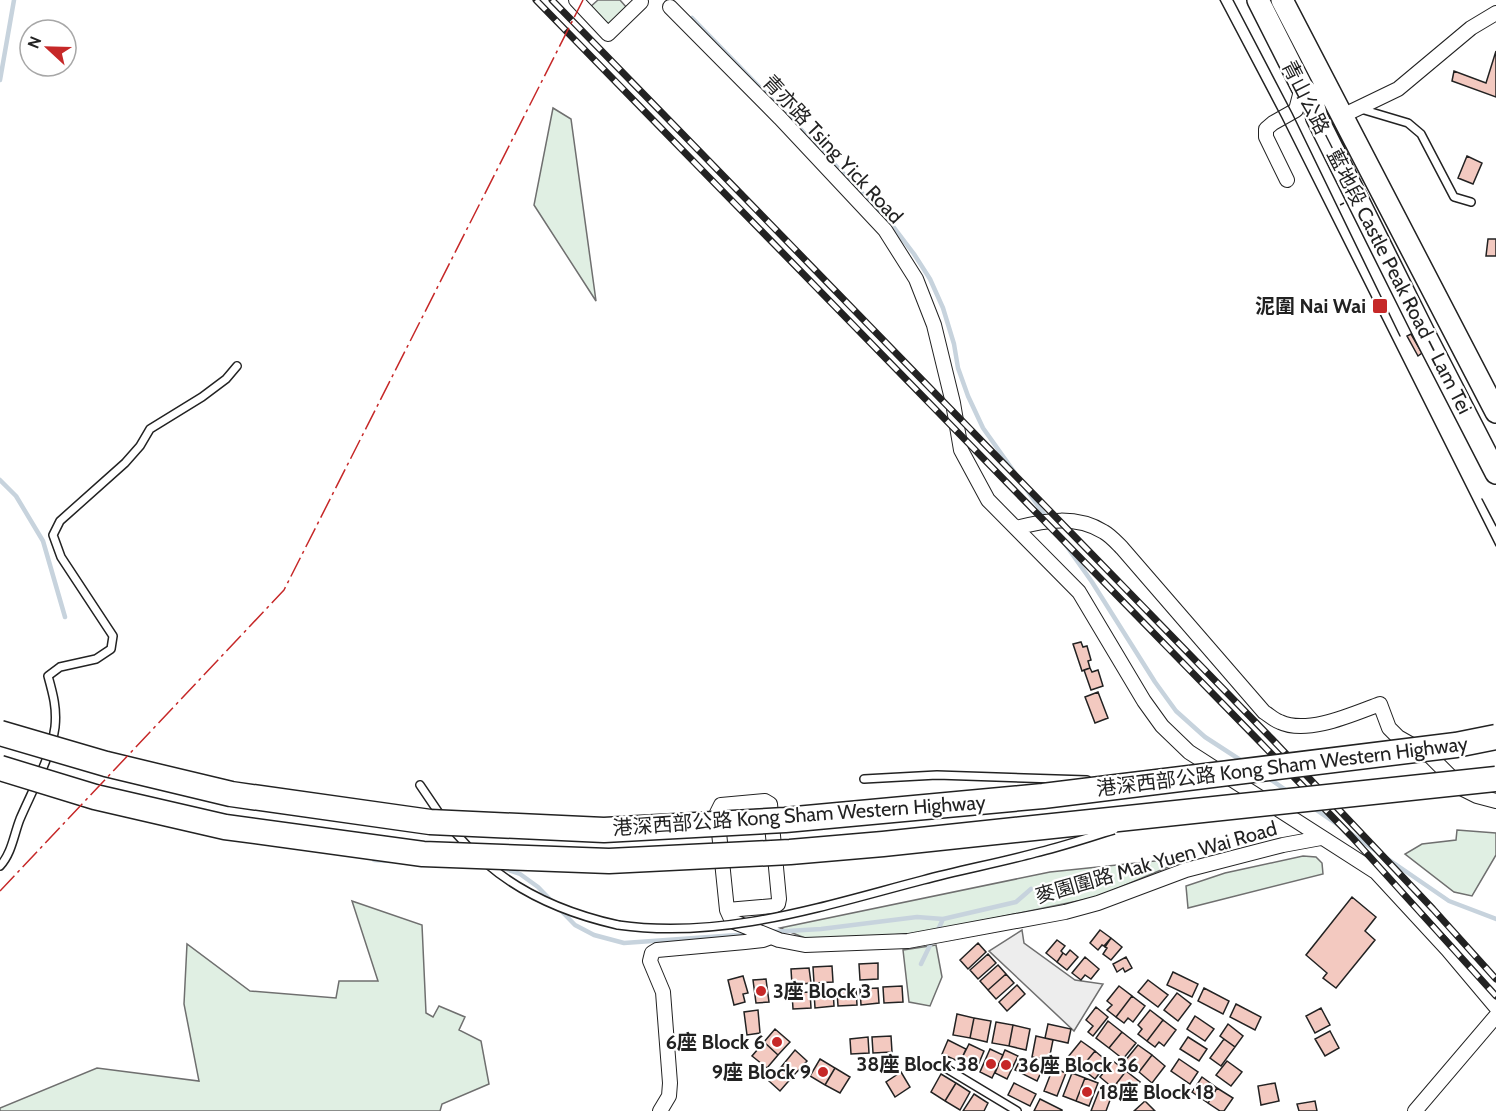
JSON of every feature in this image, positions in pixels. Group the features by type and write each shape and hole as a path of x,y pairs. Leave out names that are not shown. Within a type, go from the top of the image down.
{"highway":[{"name":"港深西部公路 Kong Sham Western Highway","path":"0,733 106,764 231,794 430,822 604,830 785,820 1043,796 1456,745 1496,737"},
{"name":"港深西部公路 Kong Sham Western Highway","path":"0,768 95,797 225,827 423,854 609,861 883,844 1162,816 1496,778"}],"main road":[{"name":"青山公路－藍地段 Castle Peak Road – Lam Tei","path":"1258,0 1302,87 1314,102 1317,118 1496,473"},
{"name":"青山公路－藍地段 Castle Peak Road – Lam Tei","path":"1282,0 1350,112 1496,412"}],"street":[{"path":"581,2 608,34 640,1 651,13"},
{"name":"青亦路 Tsing Yick Road","path":"670,7 780,118 885,230 916,279 934,325 953,403 961,450 988,500 1079,592 1144,701 1162,726 1189,752 1376,872 1448,950 1496,1007"},
{"path":"1350,112 1398,89 1471,28 1496,13"},
{"path":"1287,180 1266,137 1266,129 1272,123 1296,110 1302,87"},
{"path":"1296,110 1317,118"},
{"path":"1016,528 1038,522 1066,520 1105,532 1122,548 1264,712 1281,723 1303,726 1326,723 1380,704 1389,728 1398,737 1428,754 1463,789 1496,801"},
{"path":"765,801 770,804 778,904 727,910 717,813 721,805 765,801"},
{"name":"麥園圍路 Mak Yuen Wai Road","path":"727,910 732,921 787,942 805,945 908,941 1065,912 1098,903 1186,870 1321,838"},
{"path":"660,1111 669,1096 670,1083 663,992 650,961 652,952 763,940 771,937"},
{"path":"1415,1111 1496,1016"}],"lane":[{"path":"1350,112 1408,123 1414,127 1421,134 1454,197 1471,202"},
{"path":"0,866 9,854 19,822 43,767 54,730 56,705 48,676 60,667 96,658 111,649 113,636 61,557 53,535 60,520 118,470 140,446 150,429 202,397 226,379 237,366"},
{"path":"864,779 937,775 1155,782"},
{"path":"420,785 450,828 465,844 525,892 561,908 618,925 642,928 693,929 785,916 948,873 1036,853 1162,816"},
{"path":"939,1064 1017,1111"}],"green space":[{"path":"598,0 620,0 627,8 607,27 589,8"},
{"path":"553,108 571,119 596,301 534,205"},
{"path":"1457,830 1496,833 1496,855 1472,896 1454,892 1405,854 1422,844 1456,840"},
{"path":"1303,856 1316,857 1322,863 1323,874 1188,908 1186,886 1225,873"},
{"path":"1174,859 1173,865 1097,897 923,933 810,940 780,928 1050,872"},
{"path":"352,901 422,925 426,1013 433,1017 439,1006 465,1017 459,1030 481,1041 489,1084 442,1104 440,1111 0,1111 0,1108 97,1068 199,1081 184,1004 187,944 250,991 336,998 339,981 378,981"},
{"path":"936,945 942,977 930,1006 909,1002 903,950"}],"shaded area":[{"path":"1022,930 1024,943 1075,980 1103,984 1074,1031 989,951"}],"building":[{"path":"1496,51 1496,97 1452,81 1454,71 1486,83"},
{"path":"1467,156 1482,163 1473,184 1458,178"},
{"path":"1488,239 1496,239 1496,256 1486,256"},
{"path":"1411,334 1422,353 1418,356 1407,336"},
{"path":"1081,642 1083,647 1087,646 1091,660 1088,661 1090,668 1082,671 1073,644"},
{"path":"1090,668 1092,672 1098,670 1103,686 1091,690 1084,670"},
{"path":"1098,692 1108,718 1095,723 1085,697"},
{"path":"1352,897 1376,917 1365,931 1375,940 1336,988 1323,978 1327,973 1306,955"},
{"path":"1100,930 1111,938 1098,950 1090,943"},
{"path":"1111,938 1122,947 1111,960 1103,954"},
{"path":"1057,940 1065,946 1057,962 1046,953"},
{"path":"978,943 986,952 968,969 960,960"},
{"path":"1070,950 1078,957 1067,970 1057,962 1063,953 1066,955"},
{"path":"988,954 996,963 978,979 970,970"},
{"path":"1085,957 1099,969 1091,979 1085,975 1081,980 1072,973"},
{"path":"1126,957 1132,968 1125,972 1123,968 1117,972 1113,964"},
{"path":"878,963 878,979 860,980 859,964"},
{"path":"998,965 1006,974 988,990 980,981"},
{"path":"832,966 833,982 814,983 813,967"},
{"path":"809,968 811,983 792,985 791,969"},
{"path":"1173,972 1198,984 1192,997 1167,985"},
{"path":"1006,974 1014,983 996,999 988,990"},
{"path":"743,976 748,993 743,994 745,1002 734,1005 728,980"},
{"name":"3座 Block 3","path":"766,979 769,1002 756,1003 753,980"},
{"path":"1148,980 1168,995 1158,1007 1138,992"},
{"path":"1017,985 1025,994 1007,1011 999,1002"},
{"path":"902,986 903,1002 884,1003 883,987"},
{"path":"1119,986 1132,996 1116,1017 1107,1010 1112,1005 1107,1001"},
{"path":"878,988 879,1003 861,1005 860,989"},
{"path":"1204,988 1229,1001 1223,1014 1198,1001"},
{"path":"856,989 857,1005 838,1006 837,991"},
{"path":"833,990 834,1006 815,1008 814,992"},
{"path":"810,992 811,1008 793,1009 792,993"},
{"path":"1177,993 1191,1004 1178,1021 1164,1010"},
{"path":"1132,996 1145,1006 1133,1022 1128,1018 1124,1023 1116,1017"},
{"path":"1236,1004 1261,1017 1255,1030 1230,1017"},
{"path":"1096,1007 1108,1017 1093,1036 1088,1032 1093,1026 1086,1020"},
{"path":"1321,1008 1330,1025 1315,1033 1306,1016"},
{"path":"758,1010 760,1033 747,1035 744,1012"},
{"path":"1150,1010 1163,1020 1147,1041 1138,1034 1142,1029 1138,1025"},
{"path":"957,1014 974,1018 970,1038 953,1035"},
{"path":"1195,1016 1214,1029 1205,1041 1187,1029"},
{"path":"974,1018 991,1021 987,1042 970,1038"},
{"path":"1163,1020 1176,1030 1164,1046 1159,1042 1155,1047 1147,1041"},
{"path":"1108,1021 1122,1032 1109,1048 1096,1038"},
{"path":"996,1022 1013,1025 1009,1046 992,1043"},
{"path":"1048,1024 1071,1029 1068,1043 1045,1038"},
{"path":"1228,1024 1243,1036 1235,1047 1220,1036"},
{"path":"1013,1025 1030,1029 1026,1050 1009,1046"},
{"name":"6座 Block 6","path":"775,1029 790,1042 778,1055 764,1042"},
{"path":"1330,1031 1339,1048 1325,1056 1315,1039"},
{"path":"1122,1032 1136,1043 1123,1059 1109,1048"},
{"path":"891,1036 892,1052 873,1053 872,1037"},
{"path":"1036,1036 1053,1040 1049,1060 1032,1057"},
{"path":"868,1037 869,1053 851,1054 850,1039"},
{"path":"1188,1037 1207,1049 1199,1061 1180,1049"},
{"path":"1224,1039 1235,1047 1221,1066 1210,1058"},
{"path":"948,1040 966,1049 960,1062 942,1054"},
{"path":"1081,1041 1095,1051 1081,1068 1068,1057"},
{"path":"764,1042 778,1055 767,1068 752,1056"},
{"path":"969,1044 984,1051 976,1070 960,1062"},
{"path":"1138,1045 1152,1055 1139,1072 1125,1061"},
{"name":"38座 Block 38","path":"990,1049 1003,1055 992,1078 980,1072"},
{"path":"795,1050 807,1061 793,1076 782,1066"},
{"name":"36座 Block 36","path":"1005,1050 1018,1056 1007,1079 995,1073"},
{"path":"1095,1051 1108,1062 1095,1079 1081,1068"},
{"path":"1152,1055 1165,1066 1152,1083 1139,1072"},
{"path":"1021,1058 1043,1068 1037,1081 1015,1070"},
{"name":"9座 Block 9","path":"820,1059 835,1068 825,1085 810,1076"},
{"path":"1179,1059 1198,1072 1190,1084 1171,1071"},
{"path":"1113,1061 1126,1071 1113,1088 1100,1077"},
{"path":"1227,1061 1242,1072 1231,1086 1216,1075"},
{"path":"782,1066 793,1076 780,1091 769,1081"},
{"path":"835,1068 850,1077 840,1093 825,1085"},
{"path":"1053,1068 1066,1073 1057,1096 1044,1091"},
{"path":"1126,1071 1140,1082 1127,1099 1113,1088"},
{"path":"901,1072 910,1087 895,1097 886,1082"},
{"path":"1072,1073 1085,1078 1076,1101 1063,1096"},
{"path":"941,1074 956,1083 945,1101 931,1092"},
{"path":"1202,1077 1217,1088 1208,1103 1192,1092"},
{"name":"18座 Block 18","path":"1085,1078 1098,1083 1089,1106 1076,1101"},
{"path":"956,1083 970,1092 960,1110 945,1101"},
{"path":"1014,1083 1036,1094 1030,1106 1008,1095"},
{"path":"1275,1083 1279,1101 1261,1105 1258,1086"},
{"path":"1100,1088 1113,1092 1106,1111 1091,1111"},
{"path":"1217,1088 1233,1098 1224,1111 1208,1103"},
{"path":"974,1094 988,1103 984,1111 963,1111"},
{"path":"1040,1099 1062,1110 1062,1111 1034,1111"},
{"path":"1145,1101 1155,1111 1134,1111"},
{"path":"1315,1101 1317,1111 1299,1111 1297,1104"}],"waterway":[{"path":"0,80 14,0"},
{"path":"692,18 780,108"},
{"path":"786,114 889,221 914,254 930,279 943,308 954,344 958,368 983,428 1092,582 1155,682 1176,711 1205,737 1245,763"},
{"path":"0,480 16,496 43,541 65,617"},
{"path":"1267,777 1290,793"},
{"path":"1312,807 1449,901 1496,919"},
{"path":"374,860 390,861"},
{"path":"503,868 520,874 538,887 575,925 594,935 624,943 751,934"},
{"path":"937,932 943,919 1016,902 1031,889"},
{"path":"771,932 821,929 917,917 943,919"},
{"path":"921,964 933,939"}],"tram line":[{"path":"1220,0 1282,118 1496,546"},
{"path":"1233,0 1292,113 1400,336"},
{"path":"1482,499 1496,526"}],"railway":[{"path":"536,0 1351,836 1496,996"},
{"path":"552,0 1272,739 1496,979"}],"fence":[{"path":"1340,205 1344,203"}],"power":[{"path":"0,891 284,590 583,0"}],"place":[{"name":"泥圍 Nai Wai","path":"1380,306"},
{"name":"3座 Block 3","path":"761,991"},
{"name":"6座 Block 6","path":"777,1042"},
{"name":"38座 Block 38","path":"991,1064"},
{"name":"36座 Block 36","path":"1006,1065"},
{"name":"9座 Block 9","path":"823,1072"},
{"name":"18座 Block 18","path":"1087,1092"}]}
